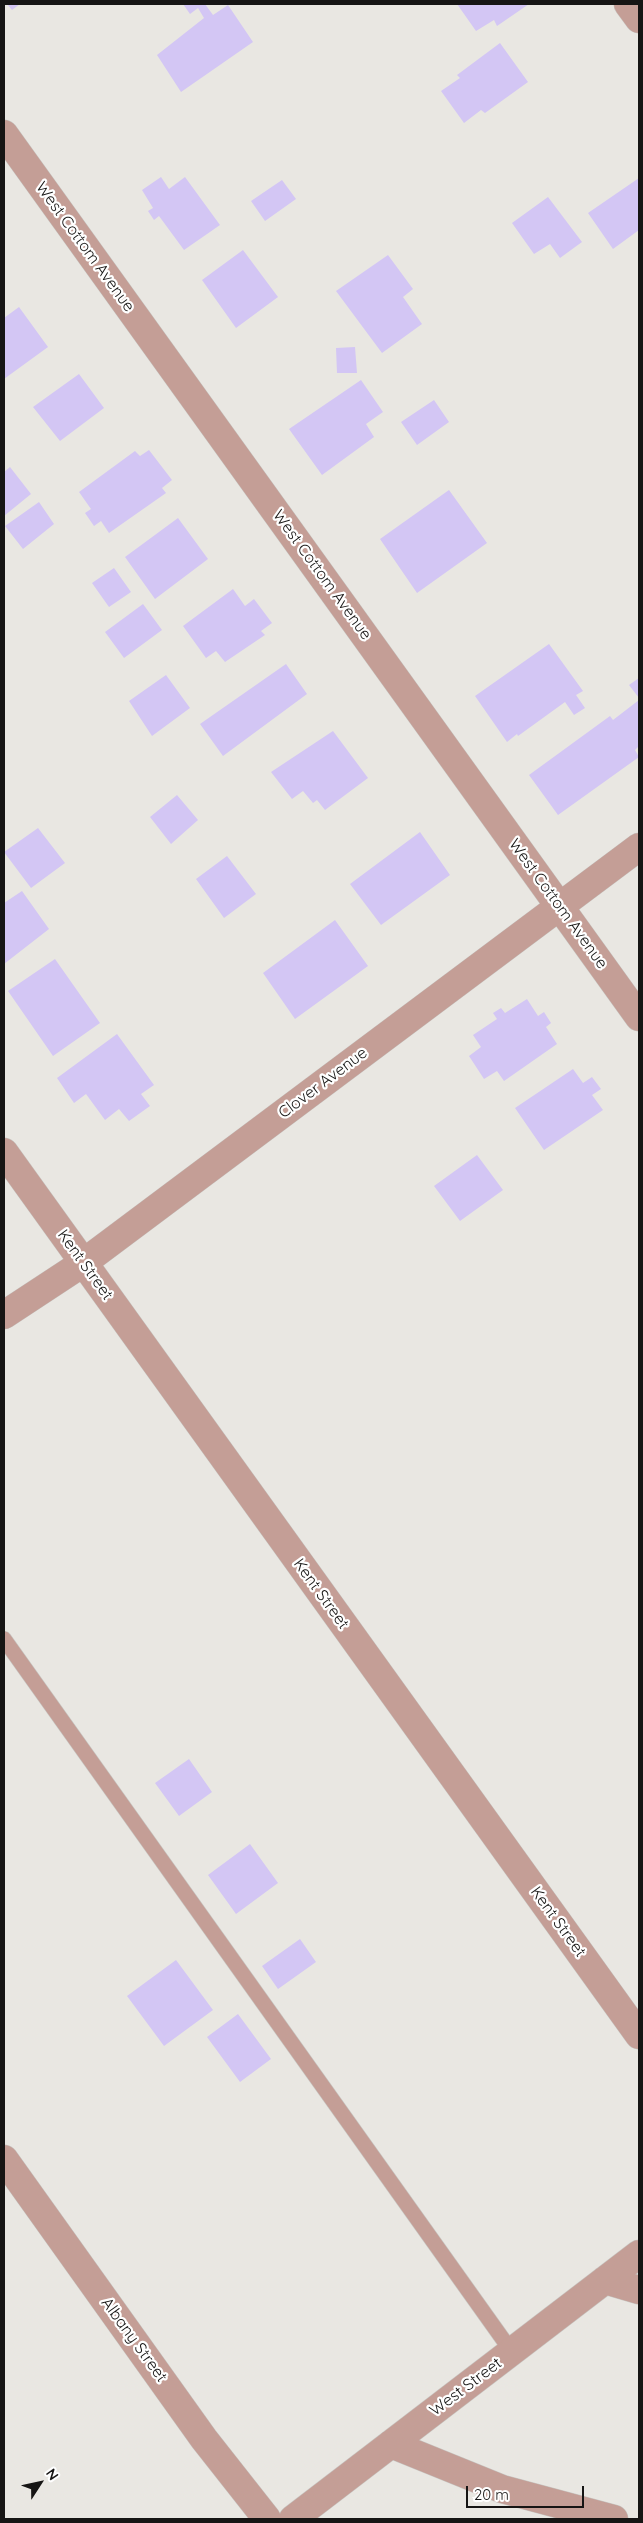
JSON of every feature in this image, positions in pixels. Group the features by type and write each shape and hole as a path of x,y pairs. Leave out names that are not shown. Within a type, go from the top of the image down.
{"street":[{"path":"628,4 639,19"},
{"name":"West Cottom Avenue","path":"4,134 639,1017"},
{"name":"Clover Avenue","path":"4,1315 83,1263 639,846"},
{"name":"Kent Street","path":"4,1152 639,2035"},
{"name":"Albany Street","path":"4,2159 204,2439 267,2519"},
{"name":"West Street","path":"293,2519 639,2254"},
{"path":"605,2280 639,2290"},
{"path":"391,2444 502,2489 614,2519"}],"lane":[{"path":"4,1639 512,2352"}],"building":[{"path":"7,4 20,4 12,10"},
{"path":"183,4 205,4 213,15 228,5 253,42 181,92 157,55 204,18 198,8 190,14"},
{"path":"457,4 529,4 497,26 494,20 476,31"},
{"path":"500,43 528,82 485,113 481,110 464,123 441,91 460,78 457,75"},
{"path":"161,177 169,189 185,177 220,225 184,250 159,216 154,220 148,211 153,208 142,190"},
{"path":"639,178 639,230 613,249 588,213"},
{"path":"282,180 296,199 265,221 251,201"},
{"path":"548,197 582,242 560,258 550,244 534,254 512,223"},
{"path":"243,250 278,297 236,328 202,280"},
{"path":"388,255 413,289 403,297 422,324 382,353 336,291"},
{"path":"19,307 48,347 4,379 4,318"},
{"path":"355,347 357,373 337,373 336,348"},
{"path":"79,374 104,408 60,441 33,407"},
{"path":"361,380 383,412 366,424 374,437 322,475 289,429"},
{"path":"434,400 449,422 417,445 401,422"},
{"path":"149,450 172,480 162,488 166,493 109,533 101,521 94,526 85,513 91,509 79,492 135,451 140,456"},
{"path":"10,467 31,494 4,516 4,472"},
{"path":"449,490 487,543 417,593 380,539"},
{"path":"39,502 54,524 23,549 5,526"},
{"path":"178,518 208,559 155,599 125,557"},
{"path":"114,568 131,592 109,607 92,583"},
{"path":"233,589 245,606 254,599 272,623 261,631 265,635 225,662 216,651 206,658 183,626"},
{"path":"143,604 162,630 124,658 105,632"},
{"path":"549,644 583,691 576,695 585,708 574,715 565,702 507,742 475,696"},
{"path":"286,664 307,694 223,756 200,724"},
{"path":"166,675 190,708 152,736 129,701"},
{"path":"639,678 639,698 629,685"},
{"path":"639,700 639,746 635,750 639,757 558,815 529,775 610,716 613,720"},
{"path":"333,731 368,778 325,810 317,800 313,803 303,791 292,799 271,772"},
{"path":"177,795 198,820 171,844 150,817"},
{"path":"38,828 65,863 31,888 4,852"},
{"path":"420,832 450,875 381,925 350,884"},
{"path":"227,856 256,894 224,918 196,879"},
{"path":"22,891 49,929 4,964 4,903"},
{"path":"335,920 368,966 295,1019 263,973"},
{"path":"55,959 100,1023 53,1056 8,991"},
{"path":"527,999 538,1016 544,1012 551,1023 546,1027 557,1044 504,1081 497,1071 484,1079 469,1056 481,1047 473,1035 497,1019 493,1013 501,1008 505,1013"},
{"path":"117,1034 154,1085 141,1094 150,1106 129,1121 119,1109 105,1120 86,1094 74,1103 57,1078"},
{"path":"573,1069 583,1083 592,1077 601,1089 592,1095 603,1110 544,1150 515,1108"},
{"path":"477,1155 503,1190 460,1221 434,1186"},
{"path":"189,1759 212,1792 179,1816 155,1783"},
{"path":"250,1844 278,1883 236,1914 208,1875"},
{"path":"300,1939 316,1962 278,1989 262,1966"},
{"path":"176,1960 213,2010 164,2046 127,1996"},
{"path":"238,2014 271,2059 240,2082 207,2037"}]}
